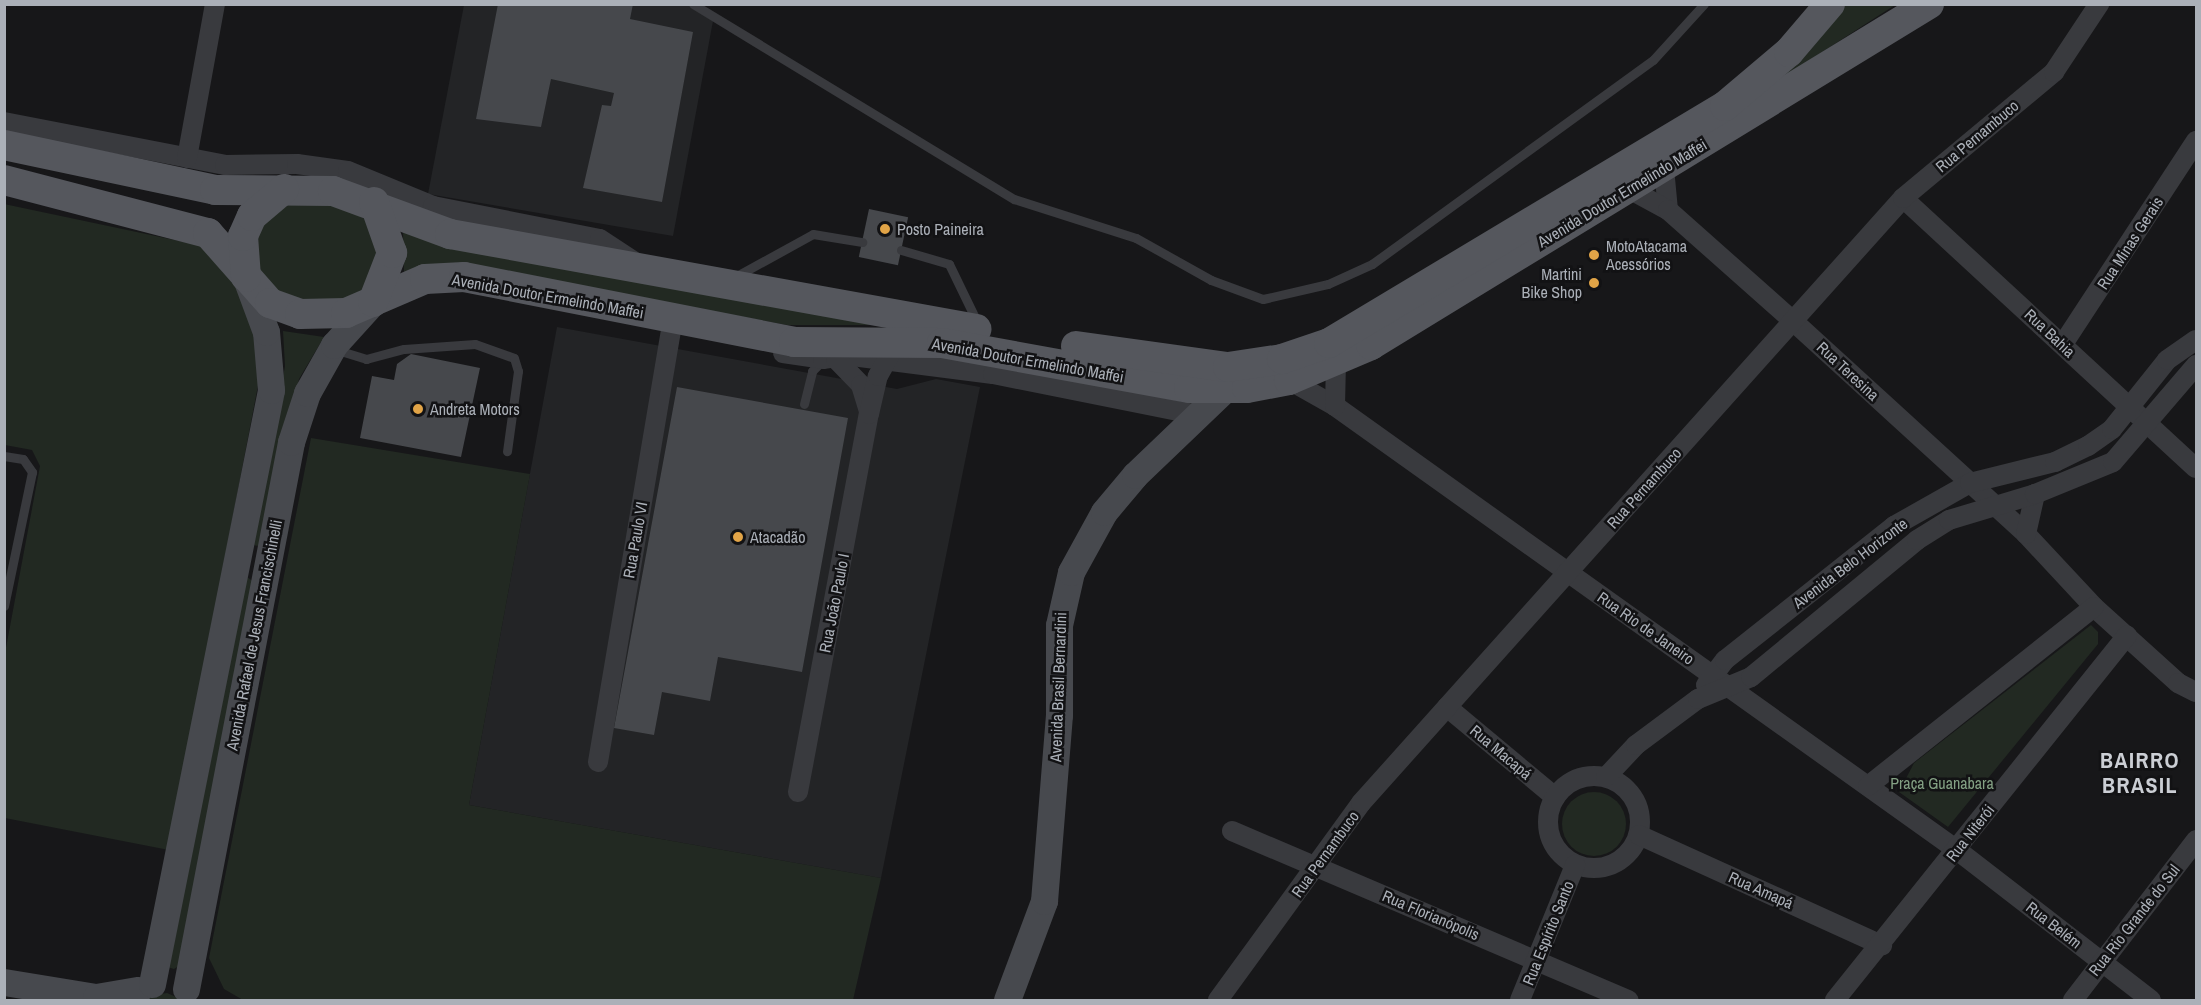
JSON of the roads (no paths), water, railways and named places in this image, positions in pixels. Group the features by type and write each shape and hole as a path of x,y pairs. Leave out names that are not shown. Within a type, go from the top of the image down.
{"main road":[{"name":"Avenida Doutor Ermelindo Maffei","path":"4,144 215,190 333,191 374,202 450,234 980,329 1201,367 1265,363 1304,353 1354,330 1725,106 1789,52 1830,4"},
{"name":"Avenida Doutor Ermelindo Maffei","path":"4,180 186,224 224,248 246,279 270,303 300,314 326,316 373,302 425,279 464,278 811,344 891,351 942,343 1189,388 1225,389 1289,380 1336,363 1664,168 1929,4"},
{"path":"4,144 46,131"},
{"path":"246,279 243,236 252,216 284,189"},
{"path":"373,302 392,253 374,202"}],"street":[{"path":"188,158 215,4"},
{"name":"Rua Pernambuco","path":"1218,1000 1317,867 1361,803 1903,198 2054,72 2099,4"},
{"path":"4,122 238,166 297,164 348,171 433,206 600,239 646,269"},
{"name":"Rua Minas Gerais","path":"2063,344 2196,141"},
{"path":"1664,168 1668,210"},
{"name":"Rua Teresina","path":"1629,189 1668,210 1712,249 2026,534 2094,607 2178,683 2196,692"},
{"name":"Rua Bahia","path":"1903,198 2196,468"},
{"name":"Avenida Rafael de Jesus Francischinelli","path":"139,991 238,560 271,390 266,332 246,279"},
{"name":"Avenida Rafael de Jesus Francischinelli","path":"195,997 267,567 291,442 307,393 332,349 373,302"},
{"name":"Rua Paulo VI","path":"598,762 673,319"},
{"path":"741,332 755,347 797,355 837,358 891,351 1199,415"},
{"name":"Avenida Belo Horizonte","path":"1698,699 1711,675 1894,526 1970,483 2064,458 2112,429 2167,360 2196,340"},
{"name":"Rua João Paulo I","path":"798,792 869,414 891,351"},
{"name":"Rua João Paulo I","path":"837,358 861,385 869,414"},
{"path":"1335,406 1336,363"},
{"name":"Avenida Belo Horizonte","path":"1606,777 1636,745 1698,699 1751,677 1917,540 1992,504 2035,494 2113,462 2196,365"},
{"name":"Rua Rio de Janeiro","path":"1289,380 1335,406 1957,850"},
{"name":"Avenida Brasil Bernardini","path":"1007,1000 1044,901 1059,715 1061,602 1104,512 1225,389"},
{"path":"2026,534 2035,494"},
{"path":"238,560 267,567"},
{"path":"1868,786 2094,607"},
{"name":"Rua Niterói","path":"1835,1000 1882,945 2127,636"},
{"name":"Rua Macapá","path":"1447,707 1555,797"},
{"path":"1606,777 1635,799 1639,835 1628,854 1611,865 1575,865 1550,836 1548,820 1555,797 1573,780 1606,777"},
{"name":"Rua Florianópolis","path":"1232,831 1629,1000"},
{"name":"Rua Amapá","path":"1639,835 1882,945"},
{"name":"Rua Rio Grande do Sul","path":"2073,1000 2196,840"},
{"name":"Rua Belém","path":"1957,850 2151,1000"},
{"name":"Rua Espírito Santo","path":"1520,1000 1575,865"},
{"path":"4,982 96,997 139,991 195,997"}],"lane":[{"path":"693,4 1014,199 1136,238 1211,280 1263,299 1328,284 1371,264 1653,60 1704,4"},
{"path":"723,283 813,234 862,242"},
{"path":"901,250 949,264 980,329"},
{"path":"332,349 366,358 404,349 475,344 514,358 518,371 507,451"},
{"path":"797,355 809,379 804,404"},
{"path":"809,379 837,358"},
{"path":"4,456 23,459 32,472 4,606"}],"place":[{"name":"Posto Paineira","path":"885,229"},
{"name":"MotoAtacama Acessórios","path":"1594,255"},
{"name":"Martini Bike Shop","path":"1594,283"},
{"name":"Andreta Motors","path":"418,409"},
{"name":"Atacadão","path":"738,537"}],"district":[{"name":"BAIRRO BRASIL","path":"2140,772"}],"park label":[{"name":"Praça Guanabara","path":"1942,783"}]}
